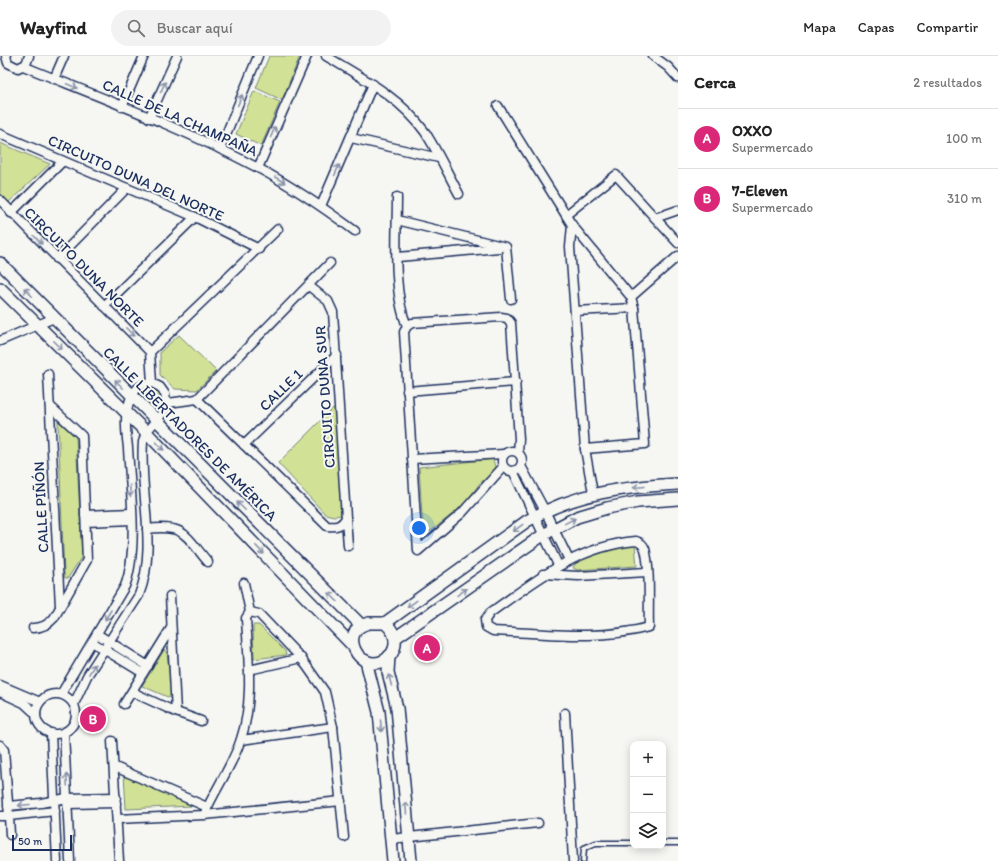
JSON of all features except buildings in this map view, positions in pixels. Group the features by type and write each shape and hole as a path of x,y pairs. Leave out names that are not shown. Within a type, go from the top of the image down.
{"street":[{"path":"6,56 8,63 12,66"},
{"path":"0,66 12,66 18,68 23,66 28,60 29,56"},
{"path":"54,79 64,56"},
{"path":"122,106 144,56"},
{"path":"149,118 177,56"},
{"path":"220,149 258,56"},
{"path":"258,168 307,56"},
{"path":"326,56 373,84 395,101 410,116 424,132 458,194"},
{"path":"653,56 668,67 678,78"},
{"name":"CALLE DE LA CHAMPAÑA","path":"23,66 122,106 220,149 258,168 321,206 355,231"},
{"path":"321,206 373,84"},
{"path":"498,106 572,226 631,297 634,308 645,444 584,448"},
{"name":"CIRCUITO DUNA DEL NORTE","path":"0,134 195,217 259,249"},
{"path":"351,138 439,158"},
{"path":"10,213 63,161"},
{"path":"566,215 616,175 678,243"},
{"path":"57,259 127,188"},
{"path":"397,197 398,293 402,314 407,326 404,332 418,551 462,513 503,467"},
{"name":"CIRCUITO DUNA NORTE","path":"0,200 10,213 150,352"},
{"path":"655,218 678,210"},
{"path":"104,306 195,217"},
{"path":"397,220 506,247"},
{"path":"572,226 570,247 584,448 593,493"},
{"path":"152,383 150,352 259,249 278,229"},
{"path":"398,257 506,247"},
{"path":"506,247 511,299"},
{"path":"631,297 678,256"},
{"name":"CALLE LIBERTADORES DE AMÉRICA","path":"0,263 156,422 360,625"},
{"path":"168,402 197,399 330,263"},
{"name":"CIRCUITO DUNA SUR","path":"309,286 332,306 337,355 348,546"},
{"name":"CALLE LIBERTADORES DE AMÉRICA","path":"0,288 146,432 353,646"},
{"path":"575,311 634,308"},
{"path":"407,326 420,323 501,316 507,318 511,323 516,382 519,439 518,452 522,459 521,466 569,560"},
{"path":"0,341 54,318"},
{"name":"CALLE 1","path":"244,445 337,355"},
{"name":"CALLE PIÑÓN","path":"48,374 60,607"},
{"path":"407,391 516,382"},
{"path":"61,694 125,586 129,575 132,540 126,413 131,396 137,388 147,383 152,383 163,390 168,402 164,412 146,432 142,454 147,529 144,580 138,595 87,676 74,704"},
{"path":"197,399 327,526 336,527 342,525 346,518"},
{"path":"33,628 40,628 49,623 87,560 82,436 50,406"},
{"path":"412,459 504,454 511,450 518,452"},
{"path":"504,454 502,462 503,467 506,470 513,471 521,466"},
{"path":"513,471 558,565"},
{"path":"385,623 534,517 545,511 593,493 622,488 678,484"},
{"path":"395,638 543,535 577,517 607,508 638,502 678,499"},
{"path":"86,519 131,513 145,504"},
{"path":"147,529 166,527 177,529 183,533 208,562"},
{"path":"132,540 147,540"},
{"path":"636,541 642,543 647,572 649,627 631,632 596,635 493,631 486,627 485,620 490,613 543,574 569,560 588,551 617,542 636,541"},
{"path":"543,574 578,576 647,572"},
{"path":"204,815 241,740 246,720 249,694 249,670 246,618 250,612 244,583"},
{"path":"170,596 176,712"},
{"path":"250,612 259,614 302,658 325,692 333,727 344,837"},
{"path":"373,622 385,623 390,627 395,638 394,648 389,656 381,662 366,661 358,655 353,646 354,634 360,625 373,622"},
{"path":"124,704 171,628"},
{"path":"97,634 109,641 146,669"},
{"path":"92,642 146,669"},
{"path":"389,656 388,672 397,708 412,861"},
{"path":"249,670 302,658"},
{"path":"366,661 379,712 393,861"},
{"path":"0,685 40,702"},
{"path":"0,692 24,703 36,714 40,726 51,733 64,732 74,724 77,717 74,704 70,698 61,694 51,694 40,702 36,714"},
{"path":"132,692 176,712 201,721"},
{"path":"565,713 573,861"},
{"path":"241,740 333,727"},
{"path":"64,732 70,861"},
{"path":"51,733 57,861"},
{"path":"112,741 115,767 119,861"},
{"path":"0,745 4,750 8,806 4,816 10,835"},
{"path":"115,767 207,807"},
{"path":"8,806 41,804 54,800 116,800"},
{"path":"117,819 204,815 341,801"},
{"path":"4,816 55,811"},
{"path":"391,839 538,823"},
{"path":"56,836 69,836"}],"lane":[{"path":"583,861 584,848 590,844 630,843"},
{"path":"666,843 678,843"}],"green space":[{"path":"269,56 300,56 282,100 256,88"},
{"path":"254,91 280,102 261,146 236,134"},
{"path":"0,143 50,164 8,203 0,193"},
{"path":"179,335 216,371 197,390 175,389 160,375 160,352"},
{"path":"141,389 153,389 160,394 162,401 160,410 157,414 135,394"},
{"path":"333,408 337,412 341,515 334,516 325,514 278,463"},
{"path":"58,421 76,437 82,556 68,578 65,578 64,574"},
{"path":"493,459 496,471 480,483 464,505 431,531 423,531 419,467"},
{"path":"635,545 637,566 577,570 573,568 576,562 591,554"},
{"path":"253,625 259,625 285,651 286,655 254,659"},
{"path":"164,650 167,652 172,696 170,698 142,686"},
{"path":"124,774 193,802 193,806 126,809"}],"place":[{"name":"OXXO","path":"427,648"},
{"name":"7-Eleven","path":"93,719"}]}
